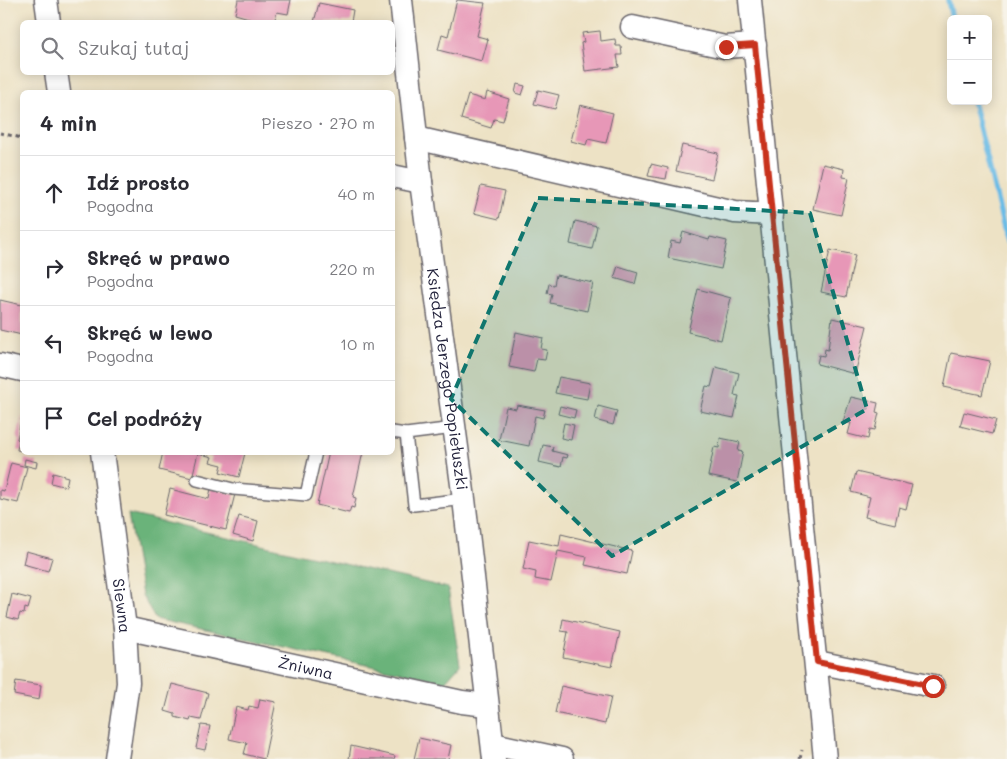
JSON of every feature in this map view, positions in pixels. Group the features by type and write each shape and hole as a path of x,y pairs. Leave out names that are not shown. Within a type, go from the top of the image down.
{"street":[{"path":"46,0 50,20"},
{"name":"Księdza Jerzego Popiełuszki","path":"401,0 421,182 464,499 493,752"},
{"path":"750,0 817,662 825,759"},
{"path":"632,27 726,47 755,45"},
{"path":"56,75 59,90"},
{"path":"416,138 734,212 772,214"},
{"path":"395,177 421,182"},
{"path":"0,365 20,370"},
{"name":"Siewna","path":"102,455 125,628 128,683 117,759"},
{"name":"Żniwna","path":"125,628 487,706"},
{"path":"817,662 933,686"},
{"path":"493,752 562,759"}],"lane":[{"path":"395,432 406,434 454,428"},
{"path":"406,434 414,505 464,499"},
{"path":"197,480 233,489 306,495 315,455"}],"path":[{"path":"0,133 20,138"}],"highlighted area":[{"path":"538,198 810,213 867,409 612,556 451,399"}],"green space":[{"path":"128,514 448,588 460,665 445,682 155,619 142,595"}],"building":[{"path":"238,0 291,0 288,14 277,12 275,20 248,20 249,18 235,14"},
{"path":"457,0 485,3 477,36 488,39 482,61 438,50 442,34 448,36"},
{"path":"319,3 353,10 351,20 315,20"},
{"path":"600,31 601,41 615,39 616,46 621,46 622,55 617,55 619,67 585,71 581,43 584,42 582,33"},
{"path":"517,84 525,86 522,95 515,93"},
{"path":"538,90 559,95 555,109 534,104"},
{"path":"487,92 509,99 503,121 494,119 491,128 461,119 468,95 485,100"},
{"path":"580,105 613,113 606,143 588,139 586,145 571,141"},
{"path":"682,145 718,153 712,179 676,171"},
{"path":"651,164 668,168 666,179 648,176"},
{"path":"823,164 844,169 843,177 849,178 841,215 813,209"},
{"path":"481,186 505,191 499,219 474,213"},
{"path":"575,221 597,226 592,249 570,244"},
{"path":"683,232 709,240 710,237 727,241 721,269 668,258 671,241 680,243"},
{"path":"830,250 855,255 846,297 821,292"},
{"path":"618,266 638,272 635,284 614,278"},
{"path":"556,275 593,283 587,311 550,303 552,294 547,293 549,284 554,285"},
{"path":"698,289 731,298 721,340 688,332"},
{"path":"0,300 20,305 20,335 0,330"},
{"path":"832,318 867,326 855,374 817,364 819,355 824,356 825,349 828,350"},
{"path":"516,332 543,338 541,349 547,350 545,360 537,359 534,372 509,367"},
{"path":"951,353 990,361 982,395 944,387"},
{"path":"716,367 739,373 734,395 739,396 734,418 700,411 706,386 711,387"},
{"path":"559,377 590,383 587,399 555,393"},
{"path":"851,397 878,403 876,412 879,413 875,430 870,429 868,439 848,434 851,423 843,422"},
{"path":"517,405 545,410 543,418 535,416 529,446 499,440 506,407 516,409"},
{"path":"560,406 576,410 574,418 558,414"},
{"path":"598,406 617,411 613,425 595,420"},
{"path":"964,412 996,420 992,434 960,426"},
{"path":"564,423 574,425 571,440 561,438"},
{"path":"20,425 20,451 17,450 19,440 17,439"},
{"path":"720,438 740,442 738,451 743,452 737,482 708,476 714,447 719,448"},
{"path":"543,445 553,447 552,451 568,455 567,458 563,457 561,467 539,462"},
{"path":"162,455 198,455 192,478 159,470"},
{"path":"205,455 244,455 239,477 220,472 222,465 210,462 212,457"},
{"path":"328,455 362,455 353,497 356,498 354,508 351,507 349,513 317,505"},
{"path":"25,459 37,462 36,468 24,465"},
{"path":"11,463 27,467 18,503 0,499 0,490 4,491"},
{"path":"856,472 912,485 906,509 899,507 895,524 865,517 870,497 851,492"},
{"path":"53,473 68,477 66,487 51,483"},
{"path":"211,488 235,494 226,530 164,515 170,489 209,499"},
{"path":"239,516 258,521 253,541 233,535"},
{"path":"561,534 632,551 627,574 585,565 587,557 558,551 551,582 535,579 536,572 523,569 529,540 559,546"},
{"path":"26,551 52,558 48,571 23,564"},
{"path":"12,594 31,599 28,609 25,608 24,614 20,613 18,620 7,617"},
{"path":"563,619 620,632 612,667 563,657 568,632 561,631"},
{"path":"16,681 41,685 39,700 14,695"},
{"path":"172,684 208,693 201,720 191,718 190,721 175,717 175,714 165,711"},
{"path":"561,686 611,697 605,724 555,713"},
{"path":"260,699 276,702 264,759 244,754 247,743 229,739 236,707 248,710 249,706 258,708"},
{"path":"201,725 210,726 205,750 196,748"},
{"path":"419,738 451,745 448,759 414,759"},
{"path":"351,746 395,756 394,759 349,759"}],"waterway":[{"path":"948,0 951,15"},
{"path":"974,105 1007,241"}],"route":[{"path":"726,47 755,45 817,662 933,686"}]}
